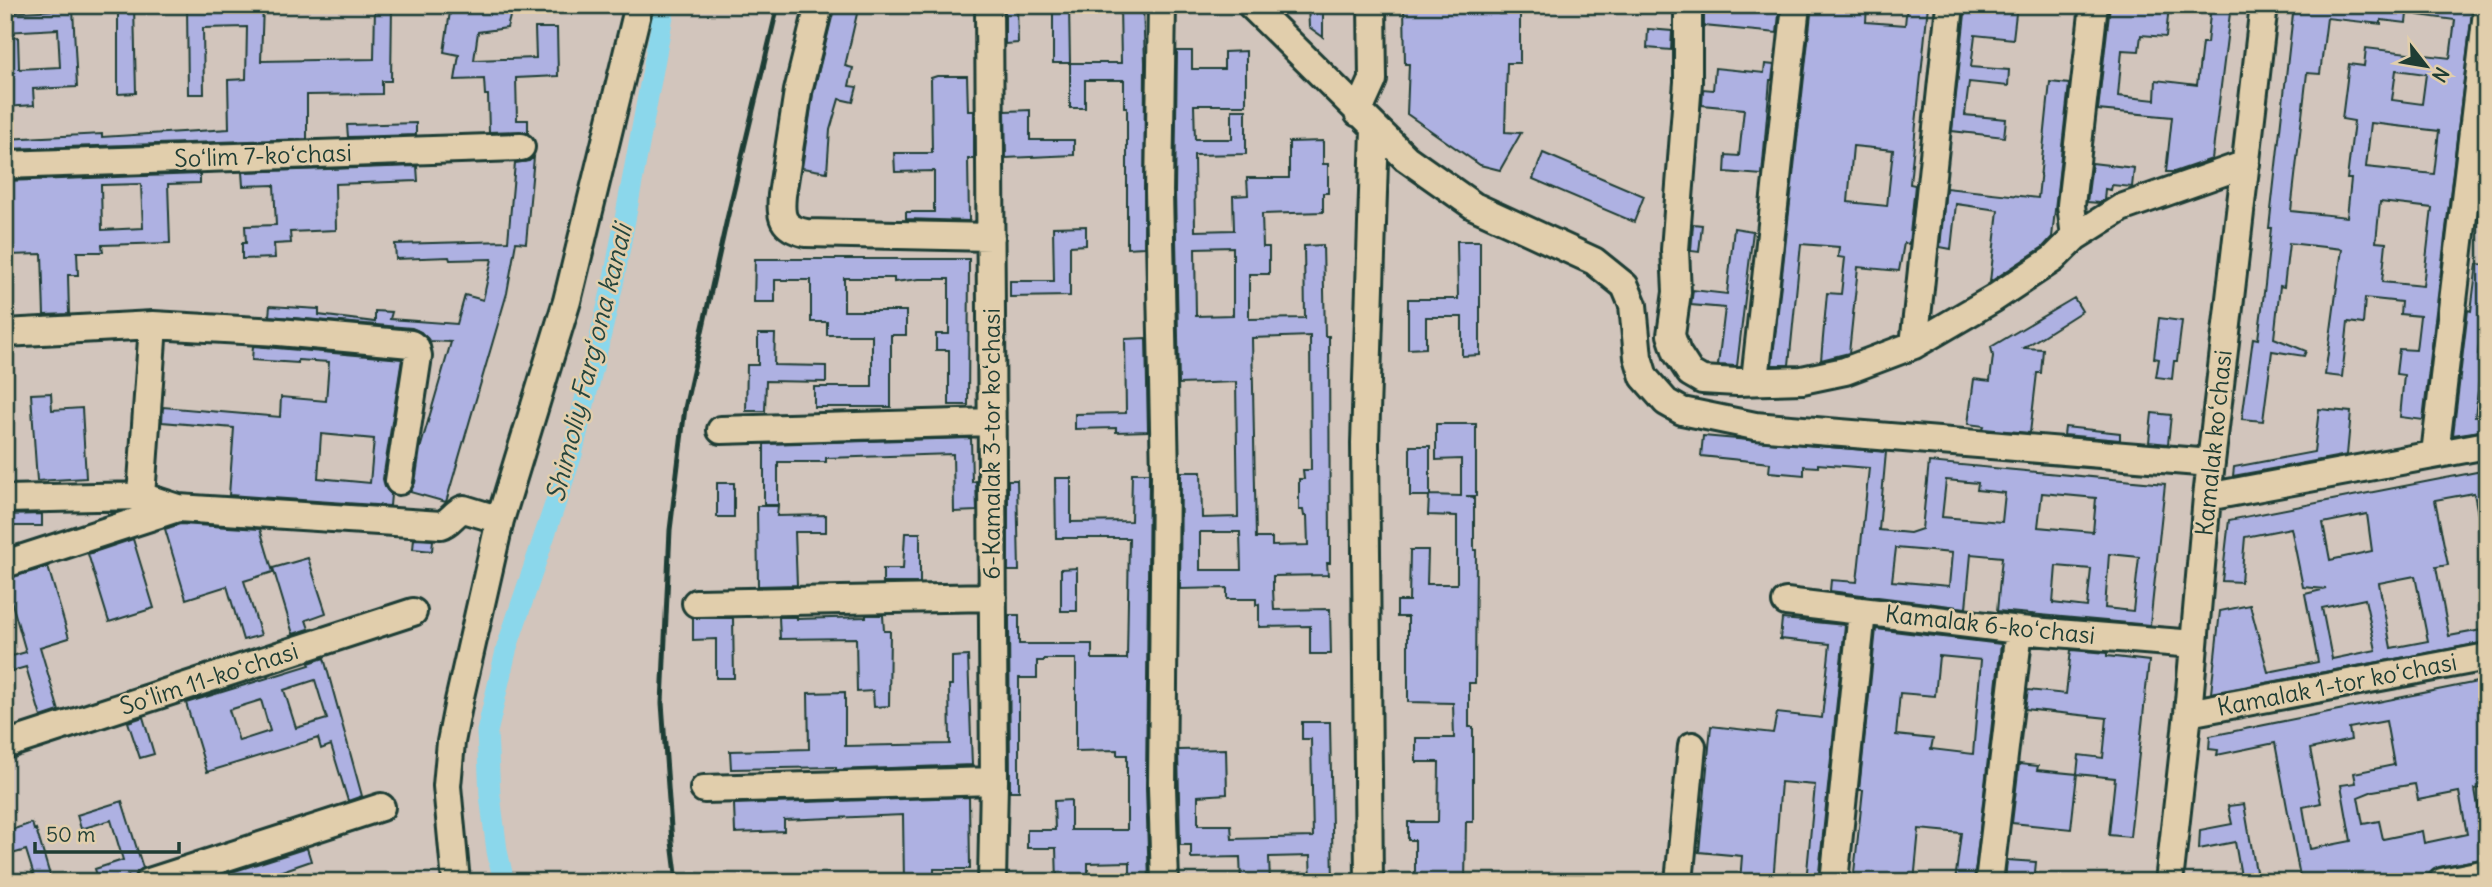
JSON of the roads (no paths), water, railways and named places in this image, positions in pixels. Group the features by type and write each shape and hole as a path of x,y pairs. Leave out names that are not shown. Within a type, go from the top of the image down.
{"street":[{"path":"456,882 447,786 450,742 500,520 568,301 639,5"},
{"path":"819,5 798,91 782,195 780,213 783,220 797,231 806,233 991,237"},
{"name":"6-Kamalak 3-tor koʻchasi","path":"989,5 994,781 992,882"},
{"path":"1162,5 1159,191 1165,475 1162,788 1165,882"},
{"path":"1251,5 1406,158 1474,206 1558,243 1611,273 1625,286 1633,305 1638,357 1644,377 1666,402 1682,411 1755,426 2211,463"},
{"path":"1369,882 1365,443 1366,121 1373,80 1372,5"},
{"path":"1688,5 1688,82 1675,250 1677,292 1671,335 1677,353 1690,373 1702,380 1802,380 1845,371 1914,345 1993,299 2053,259 2076,237 2121,208 2246,164"},
{"path":"1755,380 1796,5"},
{"path":"1914,345 1950,5"},
{"path":"2076,237 2071,205 2094,5"},
{"name":"Kamalak koʻchasi","path":"2169,882 2188,713 2207,497 2264,5"},
{"path":"2435,454 2487,12"},
{"name":"Soʻlim 7-koʻchasi","path":"5,165 521,147"},
{"path":"5,333 153,326 279,332 411,344 416,348 418,356 399,481"},
{"path":"141,496 153,326"},
{"path":"721,430 992,422"},
{"path":"2207,497 2487,445"},
{"path":"5,499 141,496 178,508 441,525 447,524 458,510 464,509 500,520"},
{"path":"5,564 178,508"},
{"path":"696,603 993,597"},
{"name":"Kamalak 6-koʻchasi","path":"1786,602 2019,630 2194,644"},
{"name":"Soʻlim 11-koʻchasi","path":"5,746 413,612"},
{"path":"1834,882 1862,612"},
{"path":"1989,882 2019,630"},
{"name":"Kamalak 1-tor koʻchasi","path":"2188,713 2487,657"},
{"path":"1679,882 1692,746"},
{"path":"704,789 994,781"},
{"path":"149,882 381,807"},
{"path":"2442,882 2487,873"}],"waterway":[{"name":"Shimoliy Fargʻona kanali","path":"504,882 490,795 487,732 507,647 572,454 613,284 665,5"}],"railway":[{"path":"677,882 662,703 670,530 685,408 778,5"}]}
